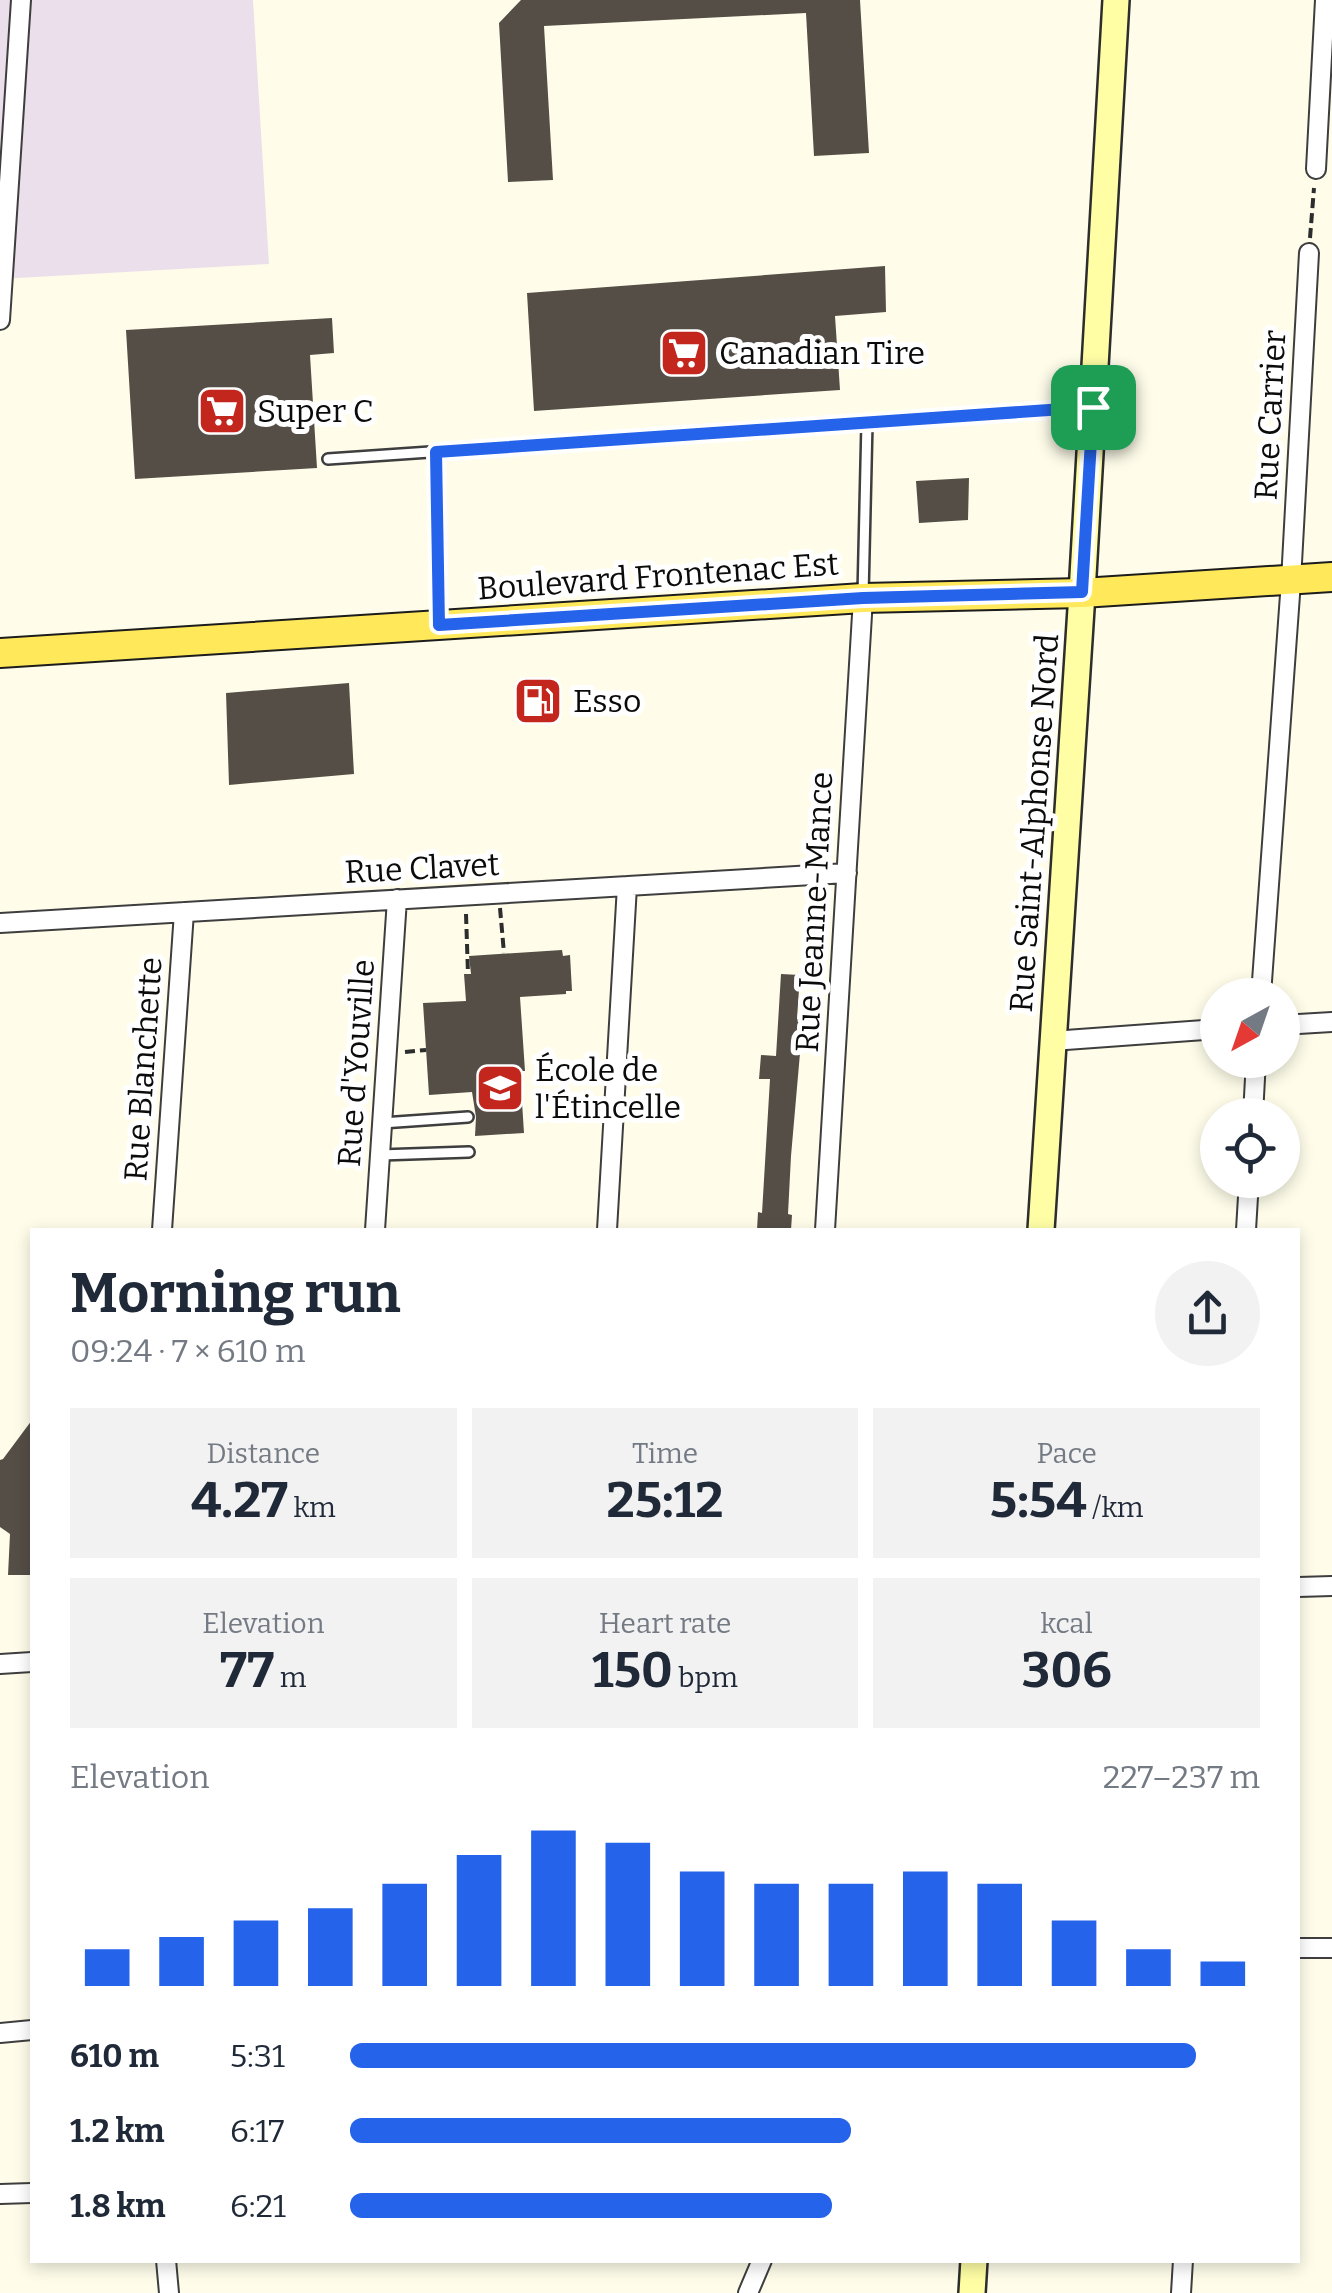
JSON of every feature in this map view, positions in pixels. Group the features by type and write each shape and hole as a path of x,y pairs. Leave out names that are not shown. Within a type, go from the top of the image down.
{"main road":[{"name":"Rue Saint-Alphonse Nord","path":"1041,1228 1116,0"},
{"name":"Boulevard Frontenac Est","path":"0,654 863,598 1082,592 1332,577"},
{"path":"972,2293 974,2263"}],"street":[{"path":"0,320 22,0"},
{"path":"1316,170 1327,46 1325,0"},
{"name":"Rue Carrier","path":"1262,978 1291,581 1309,253"},
{"name":"Rue Jeanne-Mance","path":"825,1228 863,598"},
{"name":"Rue Clavet","path":"0,923 846,873"},
{"path":"607,1228 627,886"},
{"name":"Rue d'Youville","path":"375,1228 397,900"},
{"name":"Rue Blanchette","path":"162,1228 184,912"},
{"path":"1300,1023 1332,1022"},
{"path":"1052,1041 1200,1030"},
{"path":"1246,1228 1248,1198"},
{"path":"1300,1587 1332,1586"},
{"path":"0,1664 30,1662"},
{"path":"1300,1948 1332,1948"},
{"path":"0,2033 30,2030"},
{"path":"0,2194 30,2192"},
{"path":"166,2263 169,2293"},
{"path":"748,2293 761,2263"},
{"path":"1181,2293 1183,2263"}],"lane":[{"path":"328,460 1093,407"},
{"path":"863,598 867,422"},
{"path":"436,452 439,625"},
{"path":"382,1124 468,1118"},
{"path":"380,1155 469,1152"}],"path":[{"path":"1309,253 1316,170"},
{"path":"499,894 504,954"},
{"path":"465,895 468,974"}],"shaded area":[{"path":"0,0 253,0 269,264 0,279"}],"building":[{"path":"521,0 860,0 869,153 814,156 806,13 544,26 553,180 508,182 499,23"},
{"name":"Canadian Tire","path":"885,266 886,312 835,316 840,390 534,411 527,293"},
{"name":"Super C","path":"332,318 334,353 310,355 317,468 135,479 126,330"},
{"path":"969,478 968,520 919,523 916,481"},
{"path":"349,683 354,774 229,785 226,693"},
{"path":"562,950 563,956 570,955 572,991 520,997 524,1133 475,1136 472,1092 429,1095 423,1003 466,1001 464,974 471,974 469,956"},
{"path":"781,974 800,975 797,1019 803,1019 791,1156 788,1214 792,1215 791,1228 757,1228 758,1212 762,1213 770,1079 759,1079 761,1055 776,1056"},
{"path":"30,1423 30,1575 8,1575 10,1534 0,1527 3,1459"}],"place":[{"name":"Canadian Tire","path":"684,353"},
{"name":"Super C","path":"222,411"},
{"name":"Esso","path":"538,701"},
{"name":"École de l'Étincelle","path":"500,1088"}],"route":[{"path":"1093,407 1082,592 863,598 439,625 436,452 1093,407"}]}
